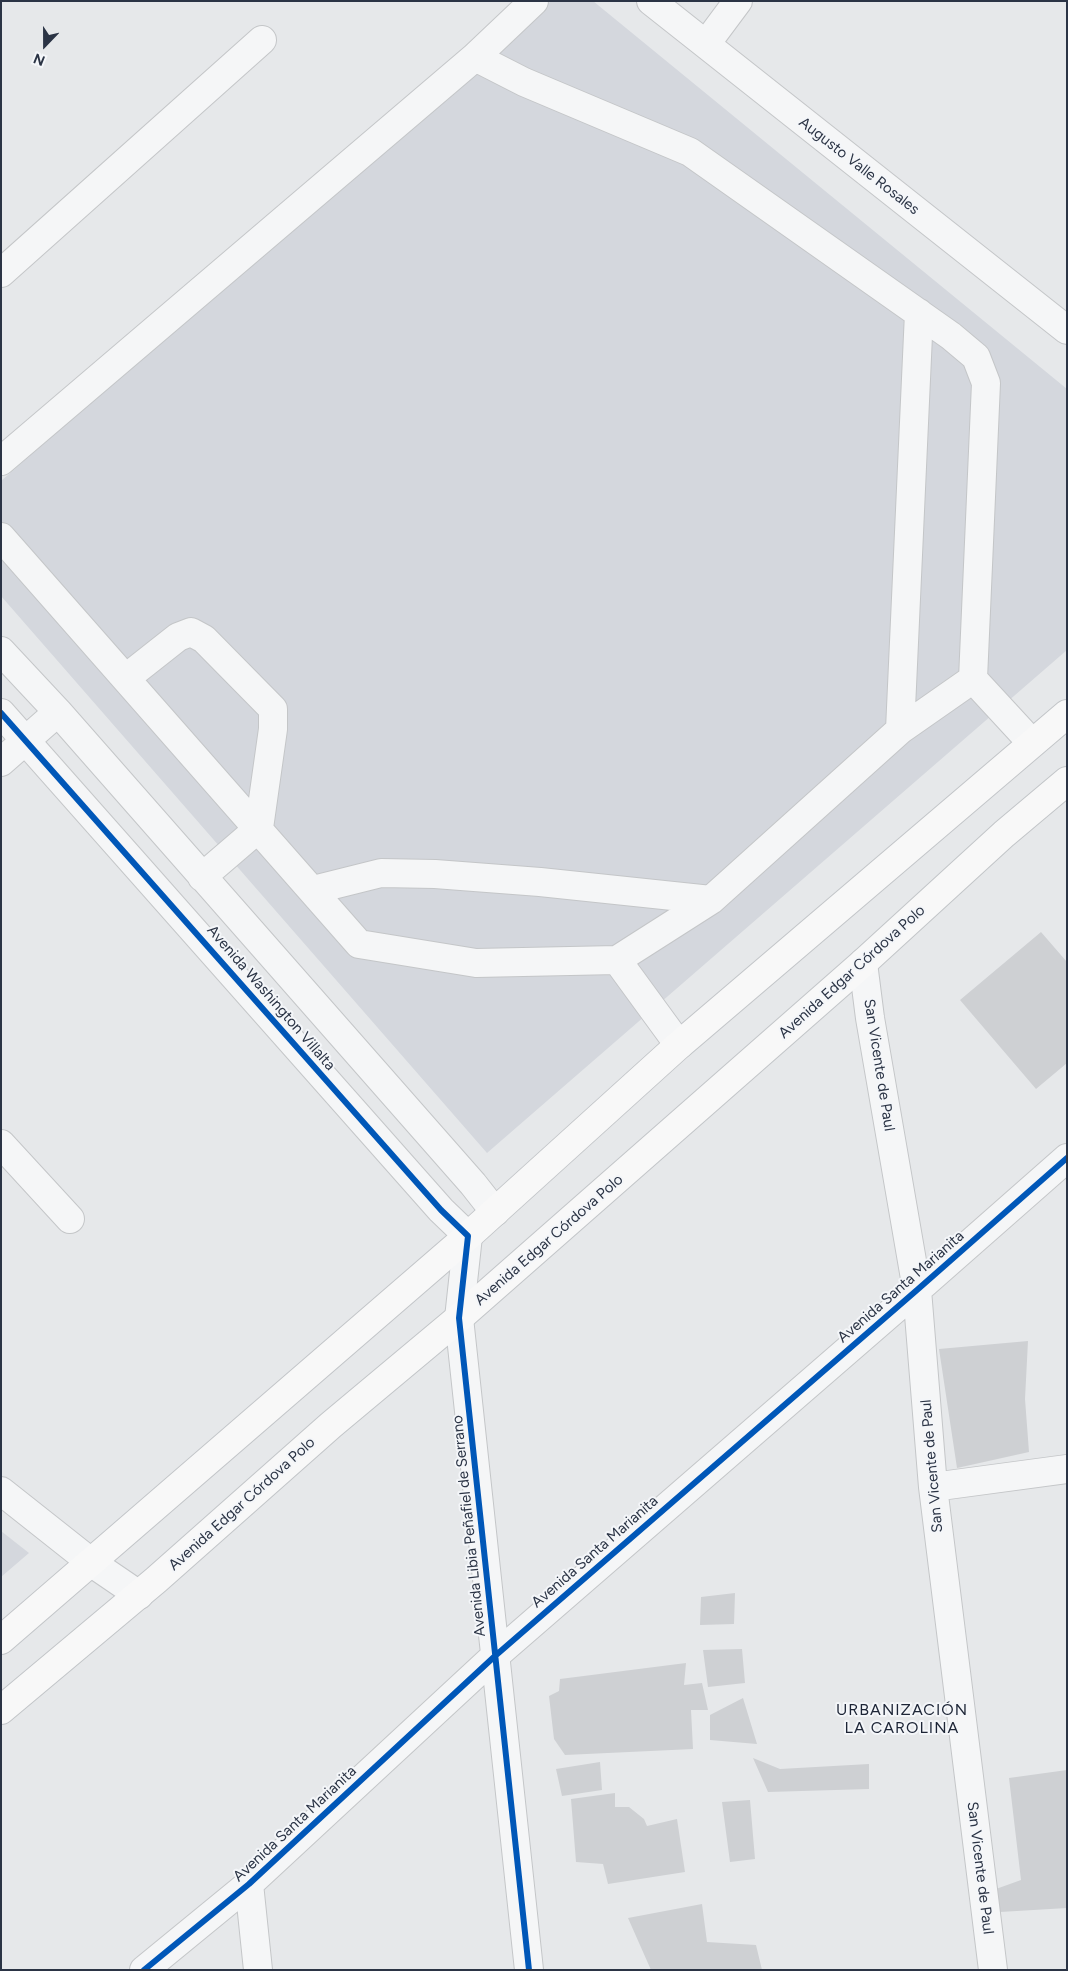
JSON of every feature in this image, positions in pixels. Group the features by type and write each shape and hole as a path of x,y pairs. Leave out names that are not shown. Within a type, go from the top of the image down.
{"main road":[{"path":"1,1640 468,1236 679,1045 1067,714"},
{"name":"Avenida Edgar Córdova Polo","path":"1,1710 140,1594 331,1425 459,1318 863,963 1004,834 1067,781"}],"street":[{"path":"1,461 475,57 534,1"},
{"name":"Augusto Valle Rosales","path":"651,1 1067,330"},
{"path":"706,44 738,1"},
{"path":"1,273 262,40"},
{"path":"475,57 524,82 690,152 919,313 976,357 986,383 973,680 1032,743"},
{"path":"900,730 919,313"},
{"path":"1,537 259,828 359,944 476,963 617,960 710,900 900,730 973,680"},
{"path":"126,678 178,637 191,632 204,639 272,709 273,729 259,828 202,877"},
{"name":"Avenida Washington Villalta","path":"1,650 58,712 473,1184 495,1212"},
{"path":"1,762 58,712"},
{"name":"Avenida Washington Villalta","path":"1,713 27,740 434,1202 468,1236"},
{"path":"313,890 382,873 435,874 540,882 710,900"},
{"path":"617,960 679,1045"},
{"name":"San Vicente de Paul","path":"863,963 870,1018 917,1290 933,1487 993,1970"},
{"path":"1,1144 70,1220"},
{"name":"Avenida Santa Marianita","path":"144,1970 249,1884 495,1656 1067,1158"},
{"path":"459,1318 468,1236"},
{"name":"Avenida Libia Peñafiel de Serrano","path":"459,1318 529,1970"},
{"path":"933,1487 1067,1470"},
{"path":"1,1492 92,1563 140,1594"},
{"path":"249,1884 258,1970"}],"shaded area":[{"path":"551,1 593,1 1067,389 1067,650 487,1153 1,596 1,481"},
{"path":"1,1531 29,1553 1,1577"}],"building":[{"path":"1041,932 1067,962 1067,1063 1036,1089 960,1000"},
{"path":"1028,1341 1025,1399 1029,1452 957,1468 939,1349"},
{"path":"735,1593 734,1624 700,1625 701,1597"},
{"path":"742,1649 745,1683 708,1687 703,1650"},
{"path":"686,1663 684,1685 702,1683 708,1710 691,1710 693,1749 565,1755 554,1739 549,1696 559,1691 560,1679"},
{"path":"743,1698 757,1744 710,1740 710,1715"},
{"path":"753,1758 780,1769 869,1764 869,1789 768,1792"},
{"path":"600,1762 602,1790 562,1796 556,1769"},
{"path":"1067,1770 1067,1908 1000,1912 996,1889 1021,1880 1009,1778"},
{"path":"615,1793 615,1807 629,1807 644,1819 647,1826 677,1819 685,1872 608,1884 603,1864 576,1862 571,1799"},
{"path":"750,1800 755,1859 730,1862 722,1802"},
{"path":"702,1904 707,1942 756,1945 762,1970 651,1970 628,1918"}],"cycle path":[{"path":"1,713 441,1210 468,1236 459,1318 529,1970"},
{"path":"144,1970 249,1884 495,1656 1067,1158"}],"district":[{"name":"URBANIZACIÓN LA CAROLINA","path":"902,1719"}]}
